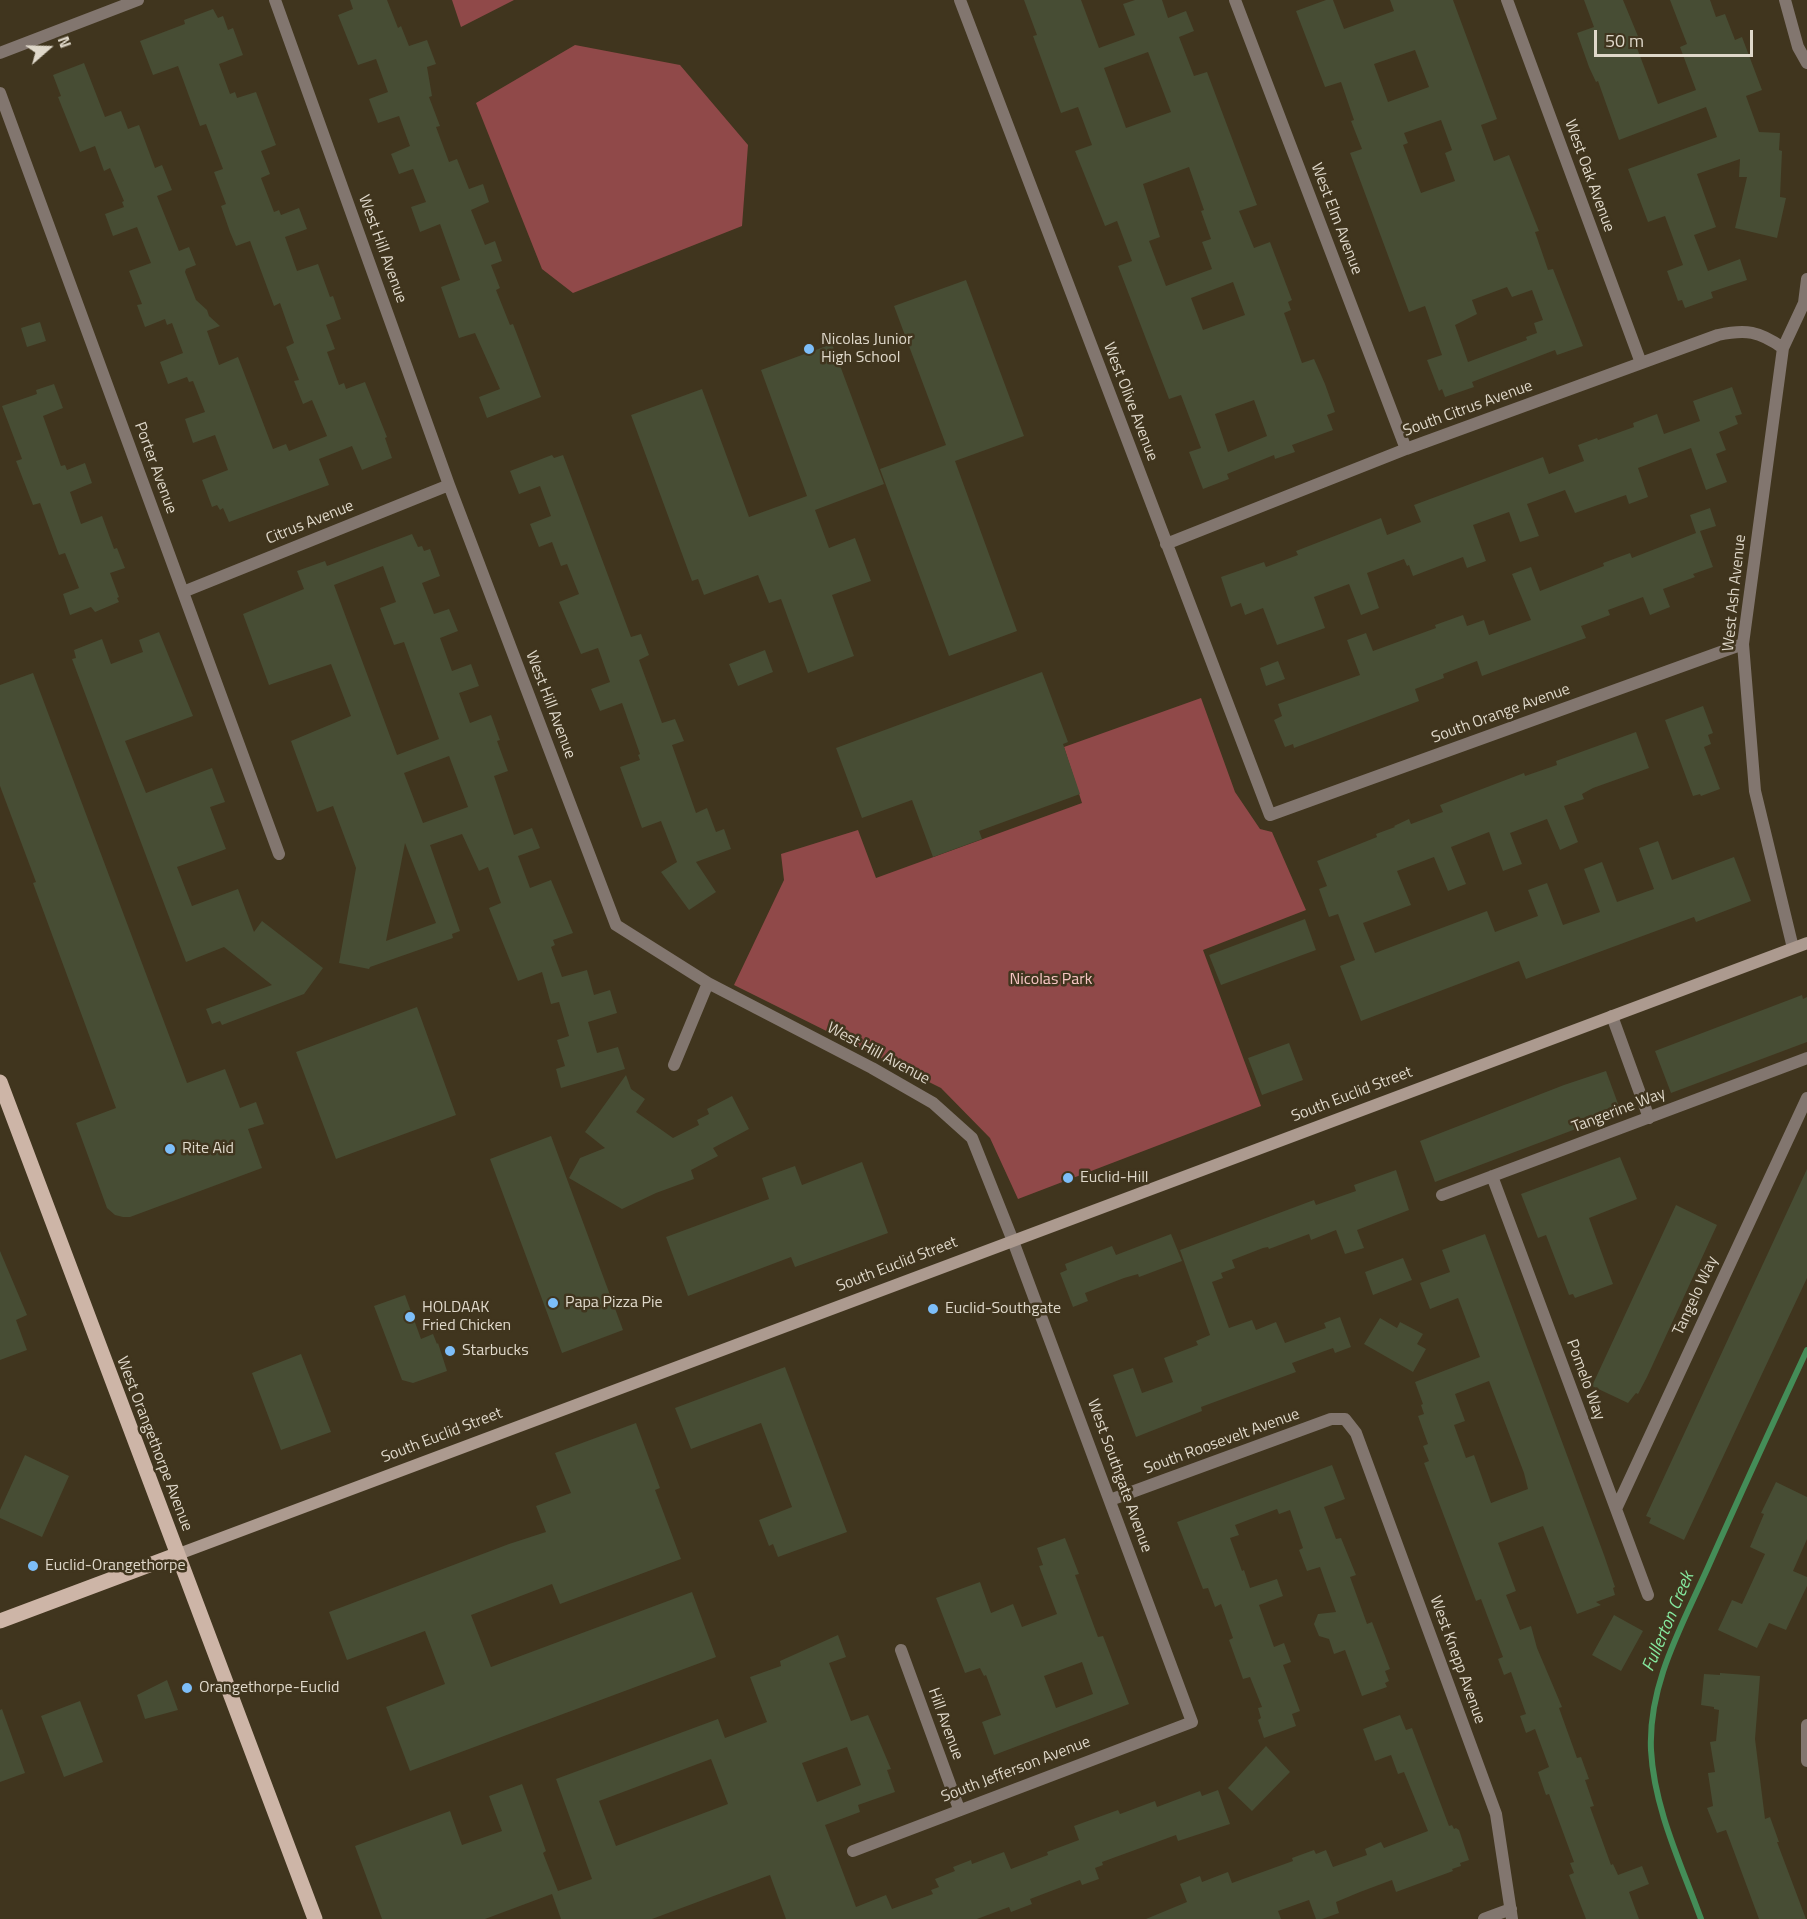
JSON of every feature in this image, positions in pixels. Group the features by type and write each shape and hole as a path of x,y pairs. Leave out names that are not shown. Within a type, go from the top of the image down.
{"main road":[{"name":"South Euclid Street","path":"0,1621 1807,943"},
{"name":"West Orangethorpe Avenue","path":"0,1082 176,1555 315,1919"}],"street":[{"path":"0,53 138,0"},
{"name":"West Hill Avenue","path":"275,0 449,485 616,925 708,983 933,1102 972,1138 1013,1241"},
{"name":"West Olive Avenue","path":"960,0 1270,815"},
{"name":"West Elm Avenue","path":"1235,0 1406,449"},
{"name":"West Oak Avenue","path":"1507,0 1641,363"},
{"path":"1785,0 1798,47 1807,63"},
{"name":"Porter Avenue","path":"0,93 279,854"},
{"name":"West Ash Avenue","path":"1793,948 1755,791 1743,644 1783,348 1805,303 1807,279"},
{"name":"South Citrus Avenue","path":"1166,544 1406,449 1718,335 1738,331 1766,336 1783,348"},
{"name":"Citrus Avenue","path":"183,592 449,485"},
{"name":"South Orange Avenue","path":"1270,815 1743,644"},
{"path":"674,1065 708,983"},
{"path":"1612,1016 1649,1118"},
{"name":"Tangerine Way","path":"1442,1195 1807,1058"},
{"name":"Tangelo Way","path":"1616,1509 1807,1098"},
{"name":"Pomelo Way","path":"1492,1176 1648,1595"},
{"name":"West Southgate Avenue","path":"1013,1241 1192,1722"},
{"name":"South Roosevelt Avenue","path":"1110,1500 1331,1419 1345,1419"},
{"name":"West Knepp Avenue","path":"1345,1419 1356,1433 1496,1814 1512,1914"},
{"name":"Hill Avenue","path":"901,1650 959,1809"},
{"name":"South Jefferson Avenue","path":"853,1851 1192,1722"},
{"path":"1807,1725 1807,1761"},
{"path":"1484,1919 1512,1914"}],"green space":[{"path":"452,0 514,0 461,27"},
{"path":"575,45 680,65 748,145 742,226 573,293 542,269 476,103"},
{"name":"Nicolas Park","path":"1201,698 1235,792 1260,829 1272,832 1306,910 1203,950 1261,1106 1018,1199 990,1138 941,1088 734,985 784,880 781,854 858,830 876,878 1082,803 1064,747"}],"building":[{"path":"350,0 387,0 398,28 401,26 409,46 427,40 436,64 427,67 432,96 429,97 440,126 436,127 449,162 457,159 469,189 483,184 489,202 471,210 485,245 495,241 502,261 491,265 500,288 496,290 510,325 513,324 541,397 487,418 479,397 500,389 475,333 459,338 441,287 460,280 440,224 420,232 411,207 426,202 413,169 399,174 391,154 410,146 399,116 378,123 369,99 388,92 376,59 358,65 338,15 353,9"},
{"path":"1024,0 1081,0 1099,48 1135,35 1123,4 1135,0 1162,0 1168,18 1186,11 1194,31 1179,37 1194,76 1207,72 1257,205 1239,211 1254,248 1270,242 1292,300 1288,302 1291,310 1284,313 1302,363 1314,359 1325,384 1335,412 1327,415 1333,430 1292,445 1295,452 1275,459 1274,455 1227,474 1229,479 1203,489 1189,452 1201,448 1181,395 1169,399 1118,266 1132,261 1117,221 1105,226 1075,151 1092,145 1078,107 1061,113 1033,36 1037,35","holes":["1148,52 1171,112 1126,128 1104,68","1189,167 1211,239 1202,242 1212,269 1166,286 1149,241 1160,237 1143,184","1233,282 1245,315 1203,330 1191,298","1254,400 1267,436 1228,452 1215,414"]},
{"path":"1326,0 1333,0 1344,29 1394,11 1390,0 1453,0 1497,119 1481,125 1494,161 1509,155 1539,231 1535,232 1548,270 1553,269 1583,346 1557,355 1555,350 1472,382 1474,387 1445,397 1442,389 1439,391 1427,360 1442,355 1425,306 1409,312 1350,153 1362,149 1351,121 1354,120 1341,82 1325,87 1296,11","holes":["1415,50 1429,87 1388,102 1374,64","1441,120 1452,150 1445,153 1455,181 1421,193 1403,145 1408,143 1404,133","1507,287 1512,297 1532,290 1543,320 1534,323 1537,333 1526,337 1527,340 1468,362 1455,325 1477,314 1472,300"]},
{"path":"1584,0 1623,0 1642,46 1637,48 1658,104 1696,90 1680,47 1687,44 1670,0 1710,0 1716,17 1725,14 1735,40 1742,37 1762,90 1746,96 1759,132 1780,133 1779,150 1782,151 1780,197 1786,198 1777,238 1735,228 1747,177 1739,177 1740,159 1697,174 1716,227 1694,235 1708,271 1740,259 1747,280 1711,292 1713,298 1685,308 1682,300 1678,301 1667,271 1683,265 1665,216 1648,222 1628,169 1717,137 1706,107 1619,140 1598,81 1596,82 1589,67 1577,33 1594,27"},
{"path":"213,9 218,18 223,16 228,30 233,28 243,55 219,64 230,94 235,92 237,98 256,92 276,145 261,151 270,174 261,178 274,212 279,210 281,215 299,208 307,229 285,237 297,271 318,264 341,319 326,325 335,349 327,352 339,385 344,383 346,389 365,382 387,437 385,438 392,458 362,470 352,446 319,459 329,485 229,522 223,508 220,510 217,505 212,507 202,480 228,470 215,435 193,443 185,419 205,412 193,381 189,382 187,377 168,384 160,362 183,353 172,323 167,325 165,319 145,327 137,305 142,304 129,271 151,263 137,227 113,236 105,214 124,207 122,202 124,201 110,168 104,171 95,146 80,152 58,97 61,96 53,75 84,63 105,117 121,111 128,129 139,125 155,168 162,165 172,190 157,196 179,251 189,247 196,265 186,269 185,272 196,300 220,326 207,331 219,365 238,357 273,449 286,444 289,451 327,436 312,400 303,404 294,381 299,380 286,347 294,343 280,303 274,306 250,241 236,246 230,232 221,206 226,204 214,172 223,169 206,124 200,126 178,66 153,75 140,41 185,24 184,20"},
{"path":"966,280 1024,436 955,461 1017,631 949,656 880,469 946,445 894,306"},
{"path":"40,322 46,341 27,347 21,328"},
{"path":"832,344 884,484 815,510 829,548 855,538 871,581 832,595 854,656 808,673 781,599 769,603 758,575 704,595 698,579 692,581 631,415 702,389 749,517 807,496 761,370"},
{"path":"54,384 63,408 43,416 61,466 65,465 67,470 85,463 92,483 70,492 81,524 102,516 114,549 117,548 125,568 110,573 119,602 95,612 91,607 70,615 63,594 79,588 65,553 59,555 40,503 33,505 16,461 22,459 2,406 37,394 36,390"},
{"path":"1732,387 1742,414 1735,416 1738,424 1719,432 1726,450 1716,454 1727,482 1706,490 1691,448 1638,468 1648,497 1629,504 1626,495 1575,513 1565,490 1527,504 1539,536 1520,542 1509,512 1473,525 1486,561 1467,568 1463,557 1413,576 1404,559 1367,573 1379,608 1361,615 1349,584 1314,597 1325,628 1277,645 1263,608 1245,615 1241,603 1231,607 1221,577 1264,562 1266,567 1298,555 1296,551 1381,518 1387,535 1421,522 1414,505 1543,457 1549,474 1584,461 1578,445 1634,427 1633,423 1657,414 1664,434 1700,421 1693,401"},
{"path":"552,455 554,458 563,455 631,637 641,634 649,655 639,660 662,723 675,719 684,741 672,745 696,813 707,808 716,832 724,829 731,849 696,862 716,892 689,910 661,872 677,862 661,821 642,828 620,767 640,760 638,755 640,754 622,703 600,711 591,689 610,682 598,648 581,654 559,602 579,594 567,564 561,566 552,542 539,547 530,524 551,516 540,486 519,494 510,471"},
{"path":"1710,508 1716,526 1700,531 1713,567 1693,574 1695,577 1663,589 1670,607 1650,615 1643,597 1608,610 1610,615 1581,626 1586,638 1482,676 1477,661 1443,674 1444,678 1415,689 1419,701 1294,748 1293,744 1285,747 1274,720 1282,716 1278,704 1360,675 1347,640 1366,633 1373,651 1436,628 1435,625 1463,615 1467,626 1484,620 1489,635 1531,620 1512,574 1531,567 1540,591 1604,566 1603,563 1630,553 1632,558 1696,533 1690,515"},
{"path":"412,534 418,547 422,546 424,551 430,549 440,576 422,583 434,614 449,609 458,631 440,638 452,671 471,664 479,686 459,693 470,723 491,715 500,740 497,741 508,771 494,776 514,835 532,828 540,848 518,856 530,888 551,880 573,933 553,940 555,945 551,947 562,977 587,970 594,995 610,990 617,1013 588,1022 597,1053 618,1047 625,1069 561,1088 556,1069 565,1066 557,1040 569,1036 559,1002 551,1004 542,972 518,981 489,908 501,903 488,867 479,871 462,834 430,845 460,931 452,934 453,938 369,969 339,963 356,868 333,806 317,812 291,741 351,716 331,664 269,685 243,614 304,589 297,571 325,561 327,566","holes":["383,566 396,602 380,608 394,645 404,642 439,739 397,755 334,585","449,756 468,807 423,823 404,773","405,843 436,923 386,941"]},
{"path":"159,632 193,716 125,741 146,793 212,768 225,802 210,807 226,849 177,867 192,906 238,889 254,932 262,921 323,968 304,994 222,1025 220,1021 212,1024 206,1009 272,985 224,947 186,962 72,659 76,658 74,650 102,639 111,664 143,652 139,640"},
{"path":"765,650 773,672 738,686 729,664"},
{"path":"1278,661 1285,679 1266,686 1260,668"},
{"path":"1042,672 1068,742 1063,744 1080,794 979,831 982,839 933,857 912,800 862,818 836,748"},
{"path":"33,673 187,1083 225,1069 240,1108 256,1102 264,1124 248,1129 262,1168 130,1217 115,1215 107,1208 76,1123 116,1108 33,883 36,882 0,786 0,685"},
{"path":"1703,706 1713,733 1708,735 1711,744 1704,747 1720,789 1701,796 1700,794 1693,796 1665,720"},
{"path":"1636,732 1649,768 1593,788 1582,794 1584,799 1564,806 1578,842 1560,850 1547,819 1510,833 1522,864 1503,871 1489,832 1451,847 1466,884 1448,891 1434,857 1397,871 1411,905 1363,923 1375,953 1487,911 1495,932 1538,916 1528,890 1547,883 1563,925 1600,912 1584,869 1602,862 1617,902 1654,889 1639,848 1658,841 1672,880 1734,857 1751,901 1696,922 1694,917 1526,979 1519,961 1361,1021 1340,966 1355,960 1338,914 1329,917 1319,889 1327,886 1317,861 1377,837 1376,834 1409,819 1411,824 1443,812 1440,805 1524,773 1525,776 1557,765 1556,761"},
{"path":"1305,919 1316,950 1221,985 1209,955"},
{"path":"1802,995 1803,999 1807,997 1807,1042 1671,1093 1655,1051"},
{"path":"417,1007 456,1115 336,1159 296,1052"},
{"path":"1289,1043 1303,1080 1262,1095 1248,1058"},
{"path":"1606,1071 1621,1112 1435,1182 1420,1141"},
{"path":"626,1075 631,1089 645,1099 636,1112 673,1138 699,1125 697,1120 709,1114 707,1109 732,1096 749,1129 713,1148 718,1156 691,1170 694,1179 622,1209 569,1178 580,1158 605,1148 585,1132"},
{"path":"551,1136 623,1330 562,1353 490,1159"},
{"path":"1620,1157 1637,1199 1589,1218 1613,1284 1575,1298 1573,1294 1569,1295 1546,1235 1538,1238 1521,1194"},
{"path":"862,1162 888,1233 795,1267 791,1257 688,1296 666,1237 769,1199 762,1178 795,1166 802,1185"},
{"path":"1807,1169 1807,1278 1684,1540 1649,1523 1651,1518 1646,1516"},
{"path":"1396,1170 1409,1210 1357,1230 1364,1248 1345,1254 1336,1230 1311,1240 1309,1234 1232,1260 1235,1268 1221,1273 1223,1278 1212,1282 1229,1328 1252,1320 1256,1330 1276,1322 1285,1343 1326,1328 1324,1323 1340,1317 1351,1347 1335,1353 1333,1348 1292,1363 1296,1372 1201,1407 1202,1411 1136,1437 1113,1375 1133,1368 1142,1393 1173,1382 1164,1358 1198,1345 1196,1341 1210,1335 1180,1250 1314,1200 1316,1205 1356,1191 1354,1185"},
{"path":"1676,1205 1717,1225 1647,1377 1638,1394 1636,1393 1628,1403 1592,1386"},
{"path":"1171,1234 1182,1261 1139,1277 1138,1274 1124,1278 1085,1293 1088,1301 1073,1307 1060,1273 1067,1270 1065,1264 1112,1246 1116,1255"},
{"path":"1485,1234 1615,1587 1613,1588 1615,1595 1596,1602 1601,1605 1577,1614 1543,1526 1498,1543 1516,1591 1506,1595 1520,1630 1531,1626 1537,1648 1562,1707 1559,1708 1577,1758 1581,1757 1589,1779 1585,1780 1594,1806 1590,1807 1611,1865 1613,1864 1618,1875 1642,1866 1649,1884 1629,1892 1639,1919 1586,1919 1569,1875 1574,1873 1570,1863 1574,1862 1549,1794 1546,1795 1538,1772 1549,1767 1535,1729 1526,1733 1520,1716 1526,1714 1511,1672 1504,1675 1498,1659 1503,1657 1481,1599 1476,1601 1424,1463 1429,1461 1423,1446 1428,1444 1418,1416 1424,1414 1415,1382 1480,1357 1458,1298 1430,1309 1420,1283 1450,1272 1442,1250","holes":["1489,1381 1528,1489 1491,1503 1474,1455 1466,1458 1454,1425 1465,1421 1455,1394"]},
{"path":"0,1251 27,1315 16,1320 27,1350 0,1360"},
{"path":"1403,1258 1412,1280 1373,1295 1365,1272"},
{"path":"405,1295 421,1339 433,1334 447,1371 413,1383 402,1380 374,1306"},
{"path":"1380,1318 1397,1328 1400,1322 1423,1334 1417,1344 1426,1349 1413,1372 1364,1344"},
{"path":"301,1354 331,1432 281,1450 252,1373"},
{"path":"785,1367 847,1532 778,1557 773,1544 769,1546 759,1520 792,1507 761,1423 691,1449 675,1408"},
{"path":"636,1423 660,1488 655,1490 681,1559 560,1604 552,1584 471,1615 491,1667 692,1592 716,1657 410,1771 386,1707 445,1684 425,1631 347,1660 329,1612 546,1532 536,1506 571,1493 555,1453"},
{"path":"25,1455 69,1476 42,1537 0,1518 0,1510"},
{"path":"1332,1465 1345,1499 1324,1507 1336,1539 1341,1538 1356,1575 1350,1577 1367,1624 1372,1622 1390,1669 1385,1671 1389,1681 1385,1683 1387,1687 1362,1696 1345,1650 1334,1654 1329,1639 1319,1636 1314,1624 1318,1614 1336,1612 1320,1567 1307,1571 1299,1550 1303,1548 1290,1510 1279,1514 1277,1509 1235,1525 1239,1535 1230,1538 1250,1588 1277,1579 1283,1596 1259,1605 1274,1647 1284,1643 1291,1662 1283,1665 1300,1711 1292,1714 1296,1726 1264,1738 1258,1720 1261,1718 1258,1708 1262,1707 1250,1677 1243,1679 1229,1640 1233,1638 1221,1604 1215,1607 1208,1588 1203,1589 1177,1522"},
{"path":"1776,1482 1807,1497 1807,1539 1793,1571 1807,1577 1807,1586 1786,1630 1769,1623 1757,1648 1718,1630 1732,1600 1742,1604 1765,1554 1750,1547 1764,1514 1761,1513"},
{"path":"1065,1538 1079,1574 1075,1575 1098,1637 1103,1636 1129,1704 994,1755 982,1722 1001,1715 986,1675 984,1676 980,1668 965,1673 936,1598 980,1582 991,1613 1013,1604 1022,1627 1057,1614 1039,1566 1043,1565 1037,1548","holes":["1082,1662 1093,1694 1056,1708 1044,1676"]},
{"path":"1614,1615 1643,1631 1621,1671 1592,1655"},
{"path":"838,1635 846,1657 829,1663 851,1721 868,1715 891,1769 887,1770 895,1792 858,1805 860,1812 825,1825 856,1907 886,1895 892,1909 933,1894 931,1890 939,1887 935,1879 955,1871 953,1867 971,1860 972,1864 1004,1852 1011,1869 1079,1840 1074,1826 1118,1810 1120,1814 1155,1801 1157,1807 1200,1791 1202,1796 1218,1790 1230,1824 1178,1841 1176,1835 1102,1862 1103,1865 1095,1868 1099,1879 1082,1885 1080,1880 1030,1899 1032,1904 1011,1912 1009,1907 977,1919 786,1919 770,1875 652,1919 561,1919 552,1894 485,1919 382,1919 355,1846 450,1811 462,1845 502,1831 489,1796 522,1784 546,1851 543,1853 558,1891 592,1879 556,1779 718,1719 725,1738 767,1722 750,1677 781,1666 780,1661","holes":["847,1747 861,1785 817,1802 802,1763","711,1759 728,1804 616,1846 599,1801"]},
{"path":"1720,1673 1760,1676 1755,1739 1765,1819 1770,1817 1806,1919 1759,1919 1726,1830 1717,1833 1707,1808 1713,1806 1708,1773 1715,1772 1710,1742 1716,1741 1719,1710 1701,1705 1704,1674 1720,1675"},
{"path":"167,1680 178,1710 145,1719 137,1695"},
{"path":"80,1701 103,1762 64,1777 41,1716"},
{"path":"2,1709 25,1773 0,1782 0,1710"},
{"path":"1400,1715 1406,1730 1412,1728 1449,1826 1452,1825 1454,1829 1459,1830 1469,1860 1460,1863 1461,1866 1452,1869 1453,1871 1396,1892 1392,1880 1360,1892 1336,1902 1339,1913 1322,1919 1316,1919 1309,1900 1278,1911 1281,1919 1146,1919 1187,1902 1180,1884 1200,1876 1202,1882 1228,1872 1232,1883 1293,1861 1292,1858 1314,1850 1316,1854 1326,1850 1333,1867 1367,1855 1365,1849 1381,1842 1384,1848 1428,1831 1404,1772 1398,1774 1391,1755 1375,1761 1363,1729"},
{"path":"1266,1746 1290,1772 1252,1811 1228,1788"}],"waterway":[{"name":"Fullerton Creek","path":"1701,1919 1670,1836 1657,1793 1651,1750 1655,1701 1678,1632 1807,1350"}],"place":[{"name":"Nicolas Junior High School","path":"809,349"},
{"name":"Rite Aid","path":"170,1149"},
{"name":"Euclid-Hill","path":"1068,1178"},
{"name":"Papa Pizza Pie","path":"553,1303"},
{"name":"Euclid-Southgate","path":"933,1309"},
{"name":"HOLDAAK Fried Chicken","path":"410,1317"},
{"name":"Starbucks","path":"450,1351"},
{"name":"Euclid-Orangethorpe","path":"33,1566"},
{"name":"Orangethorpe-Euclid","path":"187,1688"}]}
